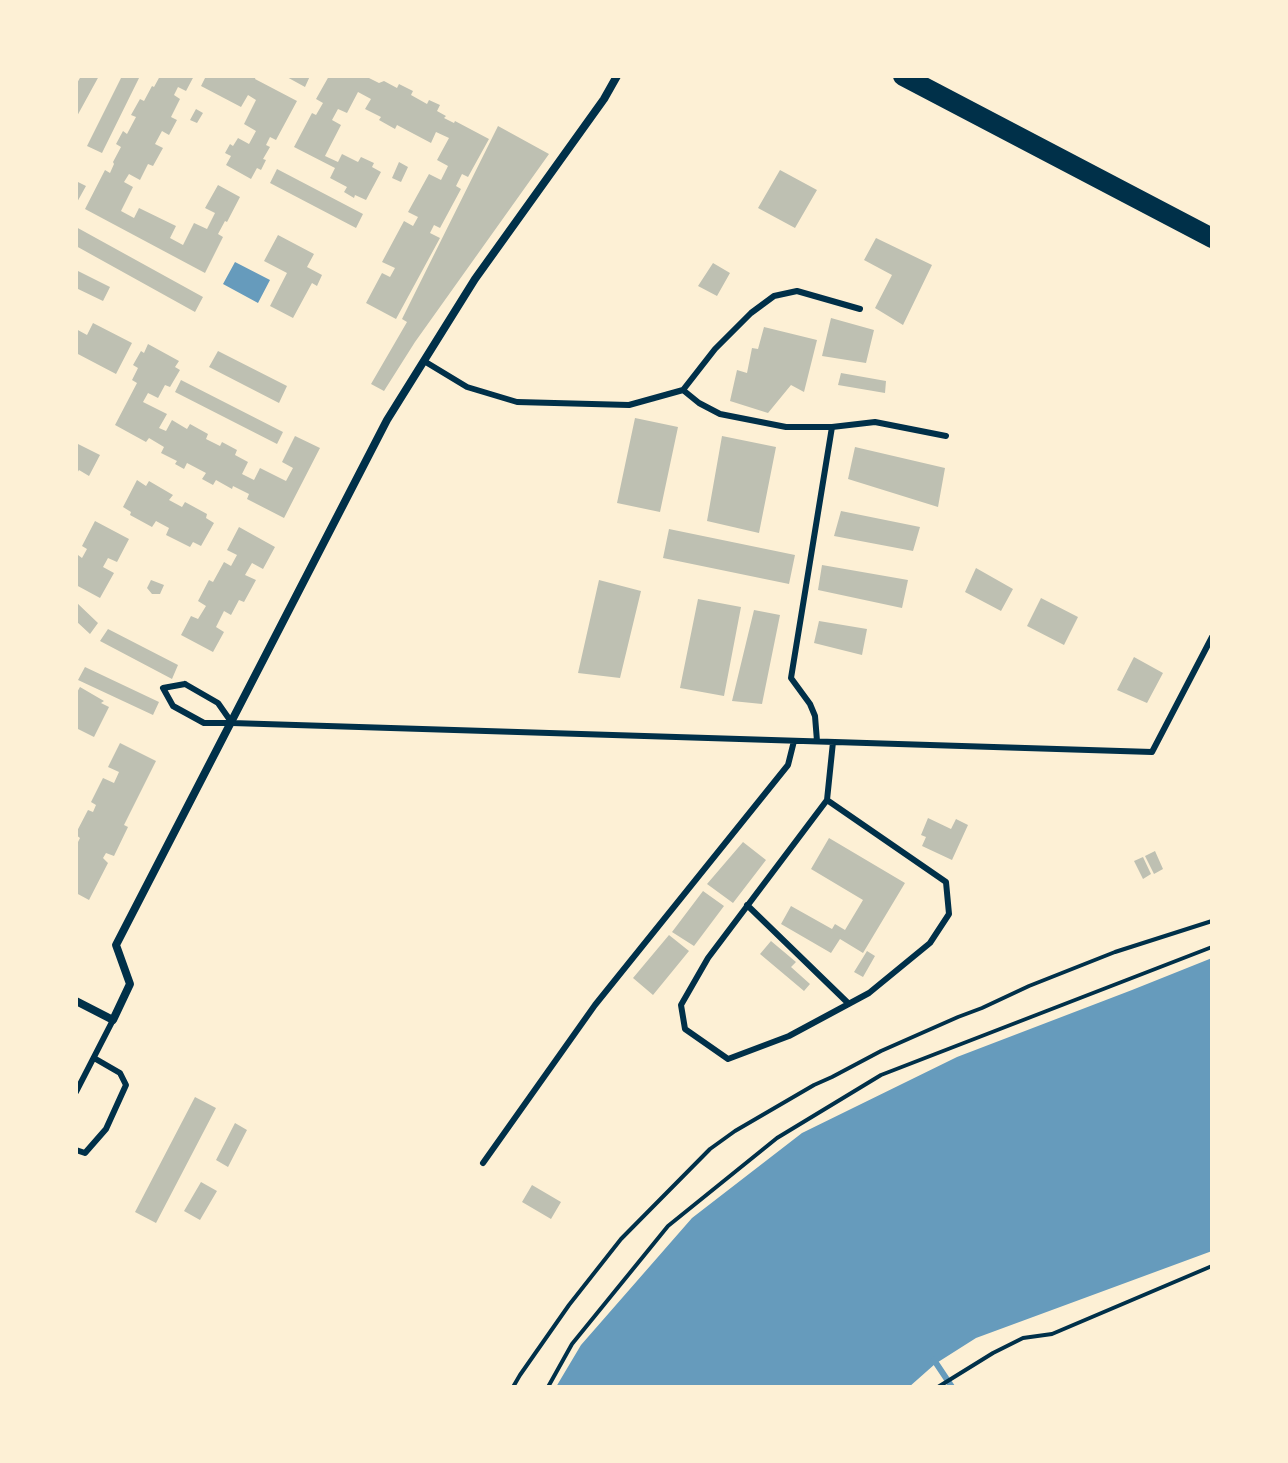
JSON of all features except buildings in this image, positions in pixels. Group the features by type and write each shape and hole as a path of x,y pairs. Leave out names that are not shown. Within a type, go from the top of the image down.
{"main road":[{"path":"903,76 1212,238"}],"street":[{"path":"76,1001 113,1020 130,984 116,945 387,420 475,279 604,99 617,76"}],"lane":[{"path":"424,361 467,387 517,402 629,405 683,390 715,349 751,313 774,296 797,291 860,309"},
{"path":"683,390 720,414 786,427 832,427 875,422 946,436"},
{"path":"817,741 815,716 791,678 832,427"},
{"path":"232,723 218,703 185,684 163,688 173,706 204,723 1152,752 1212,637"},
{"path":"483,1163 595,1005 788,765 794,741"},
{"path":"827,800 946,882 949,914 930,943 869,993 789,1036 728,1059 685,1029 681,1005 708,958 827,800 833,742"},
{"path":"747,905 849,1004"},
{"path":"76,1092 113,1020"},
{"path":"76,1150 85,1153 106,1129 126,1085 120,1073 94,1058"}],"path":[{"path":"513,1387 569,1305 621,1239 710,1149 735,1131 881,1051 1115,952 1212,921"},
{"path":"548,1387 572,1344 668,1226 777,1138 881,1075 1212,947"},
{"path":"938,1387 1023,1338 1052,1334 1212,1266"}],"water":[{"path":"235,262 270,280 258,303 223,284"},
{"path":"1212,958 1212,1251 976,1338 935,1364 909,1387 556,1387 581,1345 692,1218 802,1133 957,1057"}],"waterway":[{"path":"934,1360 952,1387"}]}
